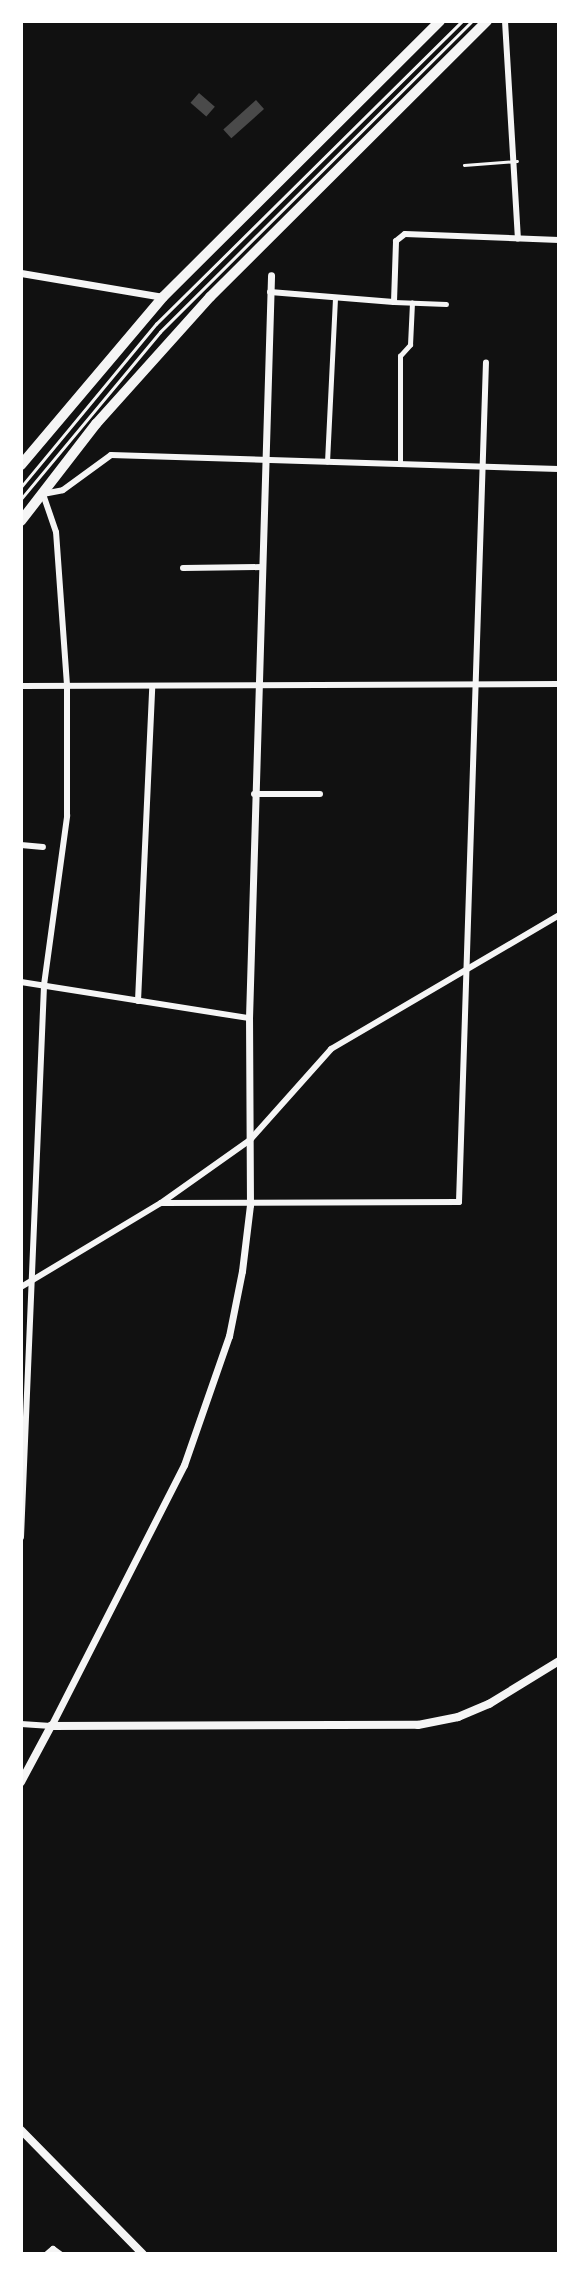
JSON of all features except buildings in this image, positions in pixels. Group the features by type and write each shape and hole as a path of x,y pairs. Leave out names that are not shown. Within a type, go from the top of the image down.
{"highway":[{"path":"21,465 163,297 440,21"},
{"path":"21,521 96,424 210,297 487,21"}],"main road":[{"path":"21,1782 51,1726 418,1725 458,1717 489,1704 559,1661"},
{"path":"21,2130 143,2254"}],"street":[{"path":"505,21 517,161 518,239"},
{"path":"394,302 398,237 559,240"},
{"path":"21,273 163,297"},
{"path":"21,1724 51,1726 184,1465 229,1336 250,1205 249,1018 254,794 271,275"},
{"path":"270,292 335,300 446,304"},
{"path":"327,462 335,300"},
{"path":"400,464 400,356 410,345 412,303"},
{"path":"161,1203 250,1205 459,1202 486,362"},
{"path":"21,1537 29,1283 44,985 67,816 67,685 57,532 43,494 63,490 111,455 559,469"},
{"path":"183,568 261,567"},
{"path":"21,686 258,688 559,684"},
{"path":"138,1000 152,687"},
{"path":"254,794 320,794"},
{"path":"21,845 43,847"},
{"path":"21,1287 161,1203 250,1140 331,1049 559,915"},
{"path":"21,982 249,1018"},
{"path":"47,2254 53,2249 60,2254"}],"lane":[{"path":"21,487 156,324 462,21"},
{"path":"21,499 160,332 472,21"},
{"path":"464,165 517,161"}]}
